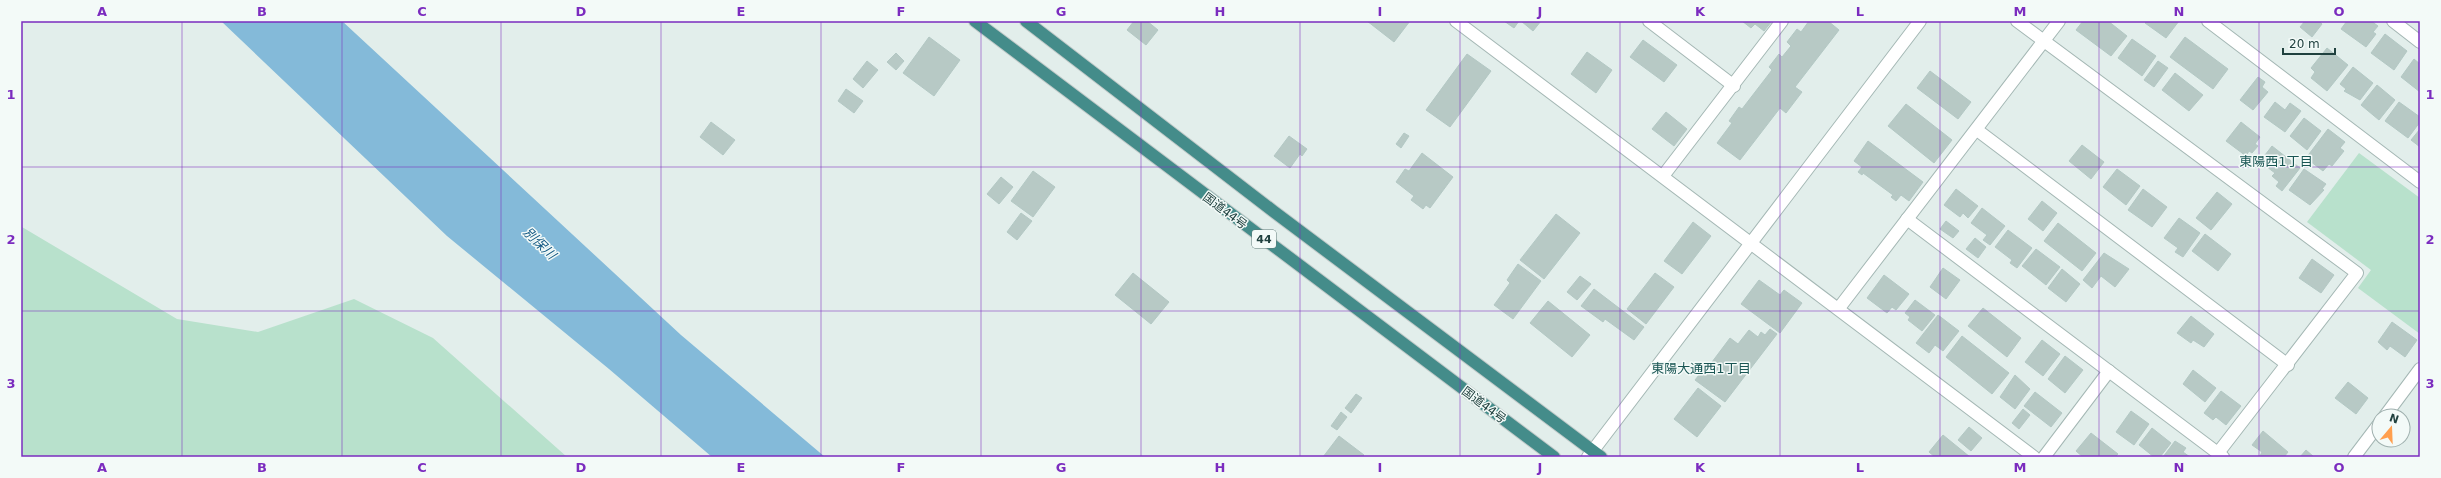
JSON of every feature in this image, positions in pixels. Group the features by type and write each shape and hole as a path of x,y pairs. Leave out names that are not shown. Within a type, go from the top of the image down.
{"highway":[{"name":"国道44号","path":"975,21 1554,457"},
{"name":"44","path":"1026,21 1594,455"}],"street":[{"path":"1456,21 1839,308 2034,457"},
{"path":"1649,21 1734,86"},
{"path":"1663,176 1734,86 1782,21"},
{"path":"1594,455 1920,21"},
{"path":"1907,219 2221,455 2357,273 2018,21"},
{"path":"1839,308 1977,130 2059,21"},
{"path":"2208,21 2420,182"},
{"path":"2393,21 2420,42"},
{"path":"1977,130 2288,365"},
{"path":"2391,408 2420,369"},
{"path":"2044,457 2109,370"},
{"path":"2354,457 2371,435"}],"green space":[{"path":"2359,153 2420,198 2420,334 2358,288 2371,270 2307,222"},
{"path":"22,227 177,319 258,332 354,299 433,338 567,457 21,457"}],"water":[{"name":"別保川","path":"221,21 342,21 681,335 825,457 712,457 609,369 447,236"}],"building":[{"path":"1134,21 1147,21 1158,30 1146,45 1127,30"},
{"path":"1367,21 1410,21 1394,42"},
{"path":"1504,21 1519,21 1514,28"},
{"path":"1521,21 1541,21 1533,31"},
{"path":"1742,21 1772,21 1764,31 1755,24 1751,28"},
{"path":"1809,21 1828,21 1839,30 1795,87 1802,92 1786,113 1780,108 1740,160 1717,143 1732,123 1729,121 1739,107 1742,109 1772,70 1769,67 1779,54 1782,57 1791,46 1787,42 1797,29 1801,32"},
{"path":"2083,21 2108,21 2127,36 2111,56 2076,30"},
{"path":"2147,21 2179,21 2166,38 2145,23"},
{"path":"2305,21 2319,21 2322,24 2312,37 2300,27"},
{"path":"2347,21 2371,21 2378,26 2373,32 2376,34 2366,47 2341,29"},
{"path":"2385,34 2407,51 2394,70 2371,53"},
{"path":"929,37 960,60 934,96 903,73"},
{"path":"2185,37 2228,69 2213,89 2170,57"},
{"path":"2132,39 2156,56 2142,76 2118,58"},
{"path":"1643,40 1677,65 1664,82 1630,57"},
{"path":"2327,48 2348,65 2327,91 2311,78 2315,72 2311,68"},
{"path":"1587,52 1612,70 1596,93 1571,74"},
{"path":"896,53 904,61 896,70 887,62"},
{"path":"1467,54 1491,71 1450,127 1426,110"},
{"path":"2414,59 2420,64 2420,92 2401,77"},
{"path":"867,61 878,70 863,88 853,79"},
{"path":"2158,61 2168,68 2154,87 2144,80"},
{"path":"2353,67 2373,83 2360,100 2344,91 2346,89 2340,84"},
{"path":"1930,71 1971,102 1958,119 1917,88"},
{"path":"2175,73 2203,95 2189,111 2162,90"},
{"path":"2258,77 2265,82 2262,87 2268,92 2253,110 2240,100"},
{"path":"2377,85 2395,100 2379,120 2361,105"},
{"path":"846,89 863,101 854,113 838,101"},
{"path":"2275,102 2285,110 2290,103 2301,111 2285,132 2264,117"},
{"path":"2399,102 2420,117 2420,122 2408,138 2385,121"},
{"path":"1906,104 1952,140 1934,163 1888,126"},
{"path":"1666,112 1687,129 1674,146 1652,129"},
{"path":"2304,118 2321,131 2307,150 2290,136"},
{"path":"711,122 735,140 723,155 700,137"},
{"path":"2241,122 2260,137 2255,144 2258,146 2252,153 2249,151 2246,156 2226,141"},
{"path":"2328,129 2345,142 2340,148 2344,151 2332,166 2329,164 2323,171 2306,158"},
{"path":"2420,129 2420,147 2411,140"},
{"path":"1404,133 1409,136 1401,148 1396,144"},
{"path":"1289,136 1307,149 1302,156 1300,154 1290,168 1274,156"},
{"path":"1868,141 1923,182 1909,201 1901,195 1896,201 1891,197 1893,195 1863,173 1862,175 1858,172 1862,167 1854,161"},
{"path":"2082,145 2104,162 2091,179 2069,161"},
{"path":"2272,146 2300,168 2282,191 2276,186 2279,182 2272,176 2275,173 2267,167 2272,161 2265,155"},
{"path":"1422,153 1453,177 1430,208 1426,205 1423,209 1411,200 1414,196 1396,182 1405,169 1409,171"},
{"path":"2117,169 2140,186 2126,205 2103,187"},
{"path":"2304,169 2326,184 2322,189 2324,190 2310,205 2289,190"},
{"path":"1033,171 1055,187 1033,217 1011,201"},
{"path":"1001,177 1013,187 999,204 987,194"},
{"path":"1956,189 1978,206 1968,218 1963,213 1960,217 1944,205"},
{"path":"2143,189 2167,207 2152,227 2128,210"},
{"path":"2217,192 2232,204 2211,230 2196,218"},
{"path":"2042,201 2057,213 2043,231 2028,219"},
{"path":"1982,208 2005,226 1990,245 1983,240 1987,235 1971,223"},
{"path":"1021,213 1032,221 1017,240 1007,232"},
{"path":"1556,214 1580,233 1544,279 1520,260"},
{"path":"2179,218 2200,233 2183,257 2175,252 2178,248 2164,238"},
{"path":"1946,221 1959,231 1953,238 1940,229"},
{"path":"1693,222 1711,236 1682,274 1664,261"},
{"path":"2058,223 2096,253 2082,271 2044,241"},
{"path":"2008,230 2032,248 2017,268 2010,263 2012,260 1995,247"},
{"path":"2205,234 2231,254 2218,271 2192,251"},
{"path":"1975,238 1986,247 1978,258 1966,249"},
{"path":"2036,249 2060,267 2046,285 2022,266"},
{"path":"2104,253 2129,269 2115,287 2101,276 2092,288 2083,280"},
{"path":"2312,259 2334,275 2321,293 2299,278"},
{"path":"1518,264 1541,281 1513,319 1494,305 1510,283 1507,280"},
{"path":"1943,268 1960,280 1946,299 1930,287"},
{"path":"2062,269 2080,284 2066,302 2048,288"},
{"path":"1133,273 1169,302 1151,324 1115,295"},
{"path":"1655,273 1674,287 1646,324 1627,309"},
{"path":"1884,275 1909,294 1896,310 1892,307 1887,313 1867,298"},
{"path":"1580,276 1591,284 1577,300 1567,292"},
{"path":"1759,280 1780,295 1784,290 1802,303 1780,333 1741,304"},
{"path":"1594,289 1644,327 1634,340 1605,319 1603,322 1581,306"},
{"path":"1915,300 1935,315 1922,331 1908,320 1910,317 1905,313"},
{"path":"1548,301 1590,335 1572,357 1530,323"},
{"path":"1983,308 2021,338 2007,357 1968,326"},
{"path":"1938,315 1959,331 1943,351 1935,345 1929,353 1916,343"},
{"path":"2191,316 2214,334 2204,347 2193,340 2191,343 2177,333"},
{"path":"2392,322 2417,340 2405,357 2390,346 2387,350 2378,342"},
{"path":"1770,329 1777,334 1725,402 1695,380 1707,365 1714,370 1717,366 1712,362 1730,338 1738,344 1749,330 1758,337 1761,332 1765,335"},
{"path":"1962,336 2009,373 1992,394 1946,357"},
{"path":"2042,340 2060,354 2043,376 2025,362"},
{"path":"2065,356 2083,370 2065,393 2048,379"},
{"path":"2193,370 2216,388 2205,402 2183,384"},
{"path":"2015,375 2030,389 2015,409 2000,397"},
{"path":"2348,382 2368,398 2356,414 2335,398"},
{"path":"1698,388 1721,406 1697,437 1674,419"},
{"path":"2221,391 2241,406 2226,425 2216,417 2213,420 2204,413"},
{"path":"2035,392 2062,413 2051,427 2024,406"},
{"path":"1356,394 1362,398 1351,413 1345,408"},
{"path":"2023,409 2030,415 2019,429 2012,423"},
{"path":"2131,411 2149,424 2134,445 2116,432"},
{"path":"1341,412 1347,417 1337,430 1331,426"},
{"path":"1969,427 1982,438 1971,451 1958,440"},
{"path":"2152,428 2171,443 2160,457 2154,457 2139,445"},
{"path":"2263,431 2288,452 2284,457 2260,456 2262,452 2252,445"},
{"path":"2091,433 2118,454 2115,457 2083,457 2076,451"},
{"path":"1943,435 1970,457 1935,457 1929,452"},
{"path":"1339,436 1364,455 1362,457 1323,457"},
{"path":"2175,441 2186,448 2183,452 2190,457 2163,457"},
{"path":"2306,450 2314,457 2300,457"}],"district":[{"name":"東陽西1丁目","path":"2276,161"},
{"name":"東陽大通西1丁目","path":"1701,368"}]}
